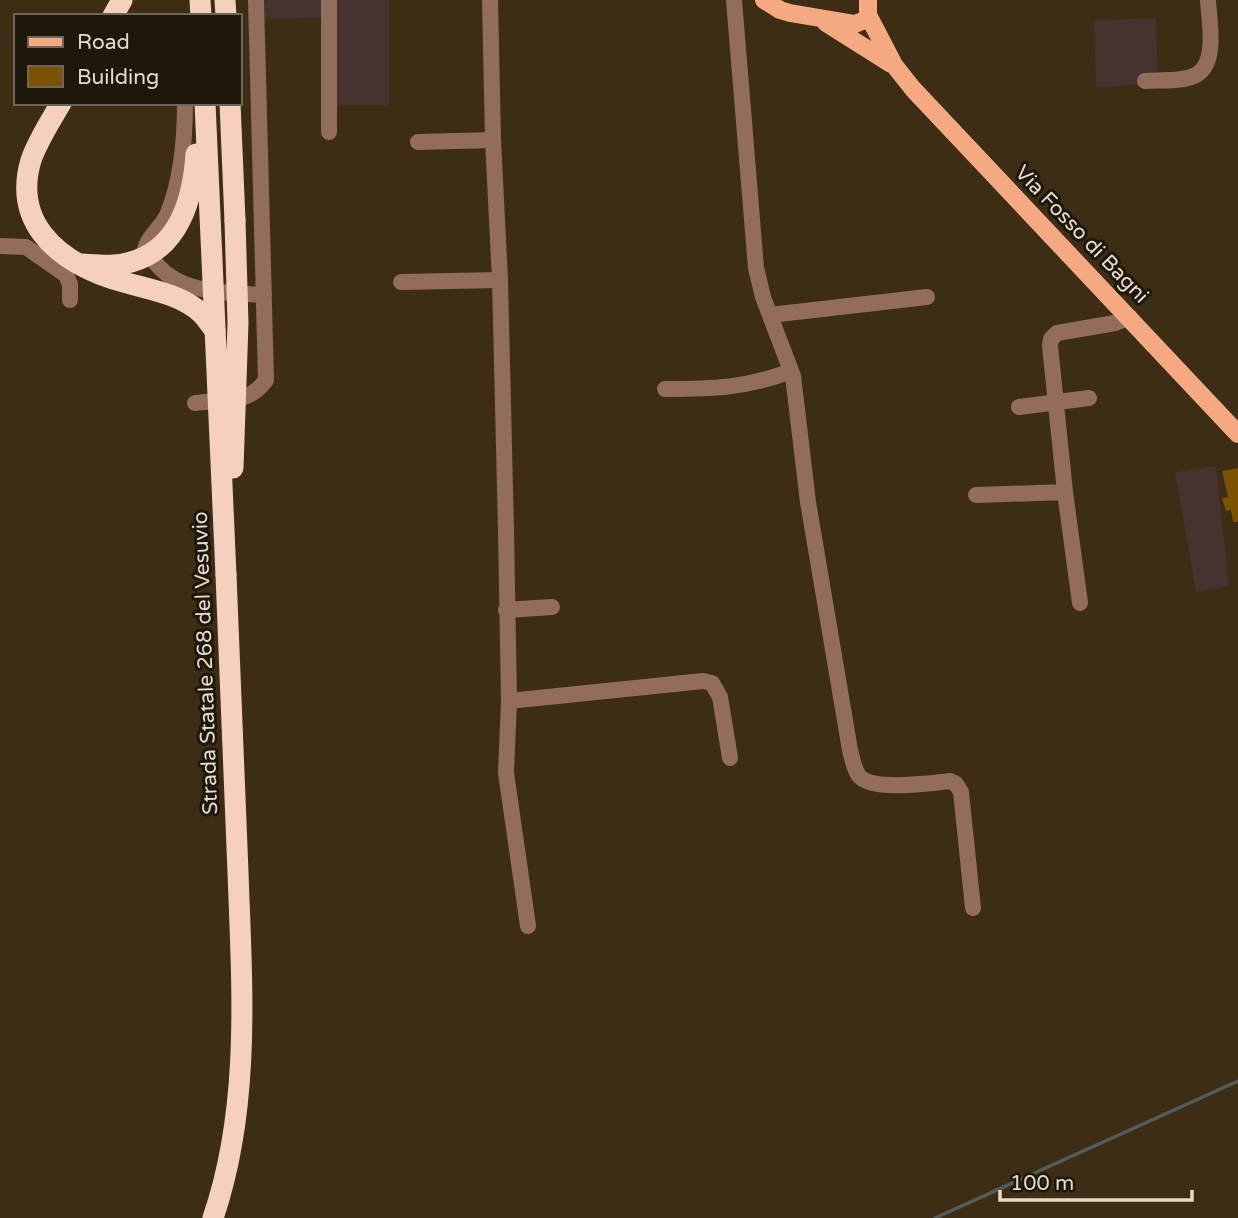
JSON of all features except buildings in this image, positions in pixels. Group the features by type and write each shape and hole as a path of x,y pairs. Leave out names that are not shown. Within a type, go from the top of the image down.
{"highway":[{"path":"60,105 37,145 28,174 30,206 41,232 52,246 105,276 184,301 202,313 215,331"},
{"path":"83,264 130,263 146,257 171,237 179,224 192,188 196,153 195,105"},
{"name":"Strada Statale 268 del Vesuvio","path":"205,105 241,962 240,1091 231,1156 213,1218"},
{"path":"226,575 231,525 238,323 230,105"}],"main road":[{"path":"764,0 780,10 855,24 865,20 868,8"},
{"name":"Via Fosso di Bagni","path":"868,8 894,65 950,129 1238,434"},
{"name":"Via Fosso di Bagni","path":"814,16 894,65"}],"street":[{"path":"195,403 248,398 257,392 266,380 256,0"},
{"path":"329,0 329,132"},
{"path":"490,0 500,280 509,701 506,773 528,926"},
{"path":"734,0 756,268 791,371 808,502 850,750 861,778 874,784 950,781 956,784 961,792 973,908"},
{"path":"1145,81 1184,78 1202,70 1207,63 1209,52 1208,0"},
{"path":"185,105 184,144 178,181 168,215 157,233 146,243 145,250 167,274 193,286 222,292 264,295"},
{"path":"418,142 493,140"},
{"path":"0,246 26,247 66,275 70,300"},
{"path":"401,282 500,280"},
{"path":"770,315 927,297"},
{"path":"1080,603 1055,402 1051,339 1066,330 1115,323 1130,317"},
{"path":"665,389 737,386 765,381 791,371"},
{"path":"1019,407 1089,398"},
{"path":"976,495 1065,492"},
{"path":"506,610 552,607"},
{"path":"509,701 703,681 712,683 720,697 730,758"}],"shaded area":[{"path":"263,0 389,0 389,105 325,105 323,18 264,19"},
{"path":"1156,18 1158,83 1096,88 1094,20"},
{"path":"1216,466 1229,586 1196,592 1175,472"}],"waterway":[{"path":"935,1218 1238,1081"}]}
